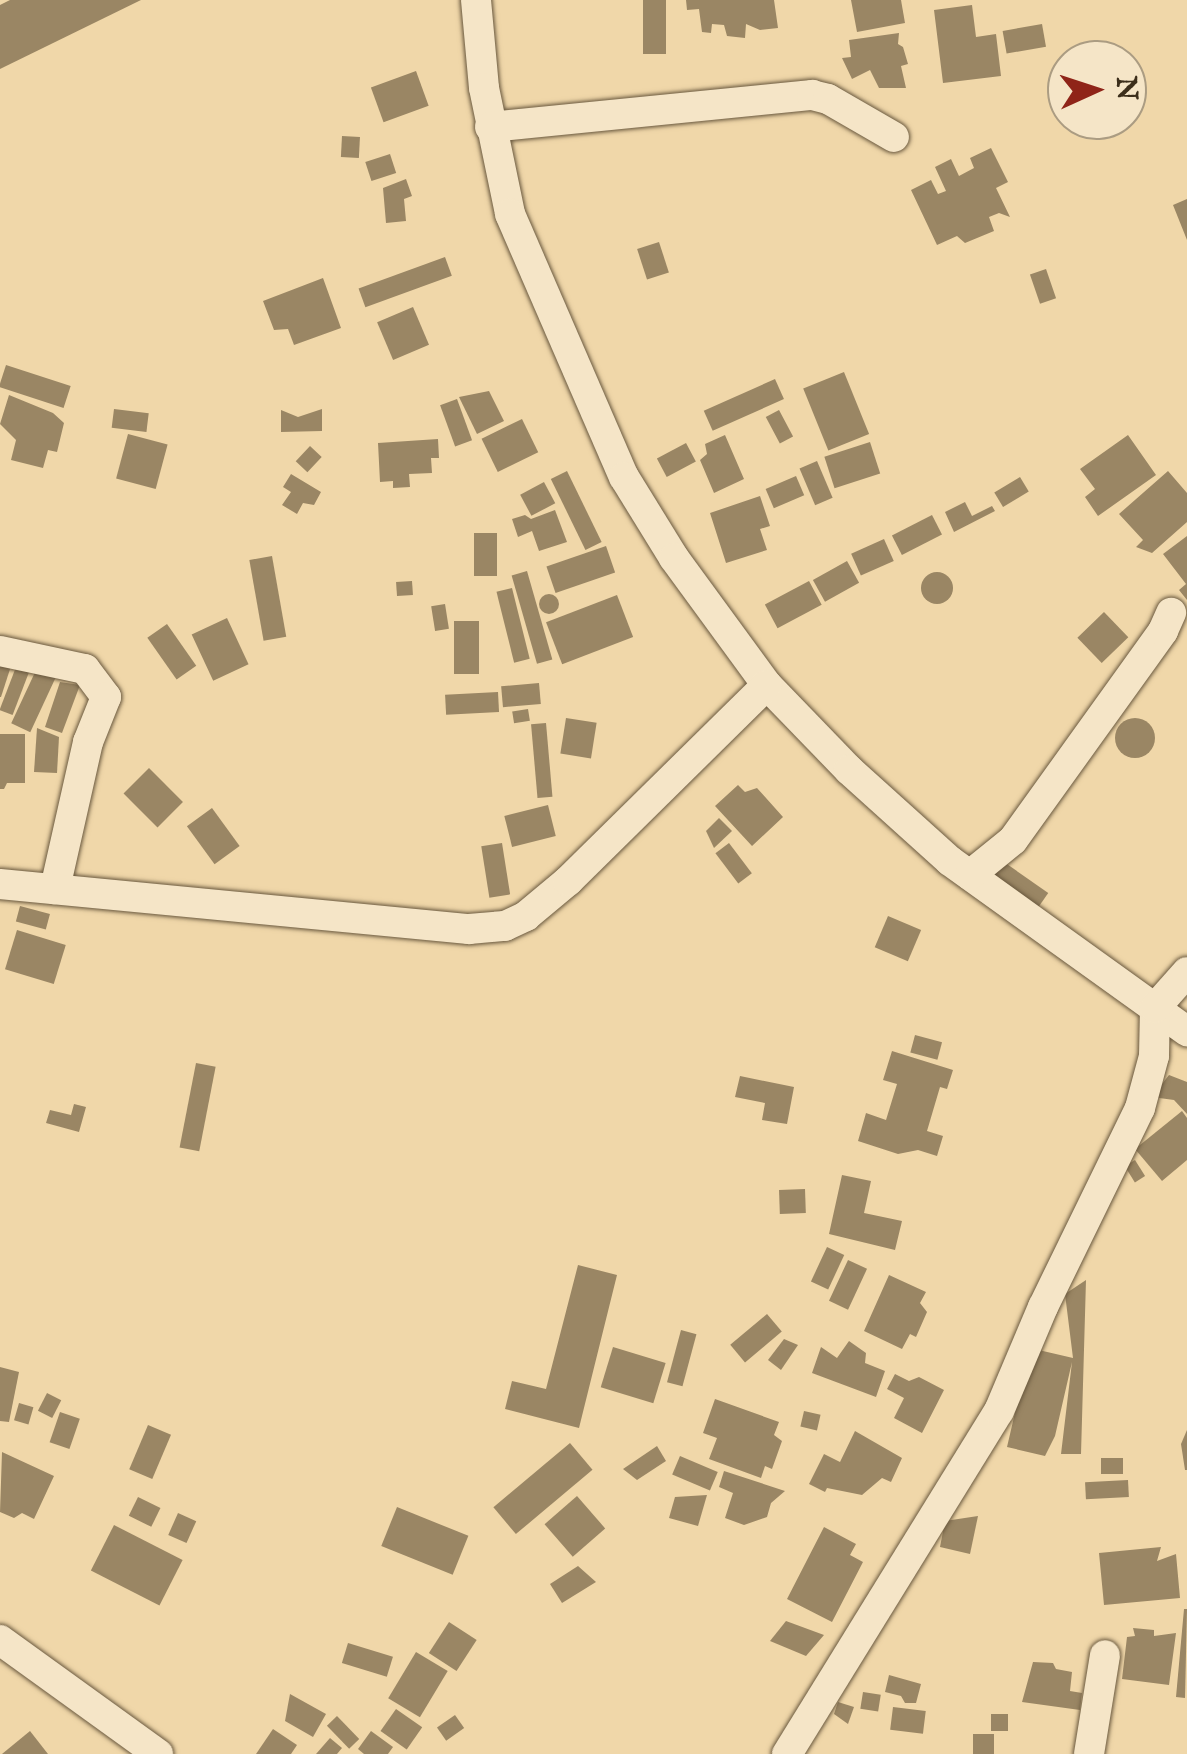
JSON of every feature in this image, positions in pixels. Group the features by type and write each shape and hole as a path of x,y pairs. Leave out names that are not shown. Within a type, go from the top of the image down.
{"street":[{"path":"476,0 490,127 510,214 624,477 674,558 766,686 848,770 970,875 1187,1031"},
{"path":"490,127 812,95 894,137"},
{"path":"970,875 1013,840 1163,631 1171,613"},
{"path":"0,651 85,668 106,698 88,742 54,889"},
{"path":"0,884 469,929 505,926 526,916 568,881 766,686"},
{"path":"787,1754 999,1411 1043,1308 1140,1108 1154,1056 1155,1008 1187,972"},
{"path":"0,1640 158,1754"},
{"path":"1089,1754 1106,1655"}],"building":[{"path":"10,0 141,0 0,69 0,5"},
{"path":"643,0 666,0 666,54 643,54"},
{"path":"686,0 774,0 778,28 760,30 746,24 745,38 727,36 724,25 712,24 711,33 702,32 699,9 687,10"},
{"path":"851,0 901,0 905,23 857,32"},
{"path":"972,5 976,37 996,34 1001,76 943,83 934,10"},
{"path":"1042,24 1046,47 1007,54 1003,31"},
{"path":"899,33 898,44 903,47 908,64 901,66 906,88 879,88 870,70 852,79 842,58 851,57 849,40"},
{"path":"416,71 429,106 384,122 371,87"},
{"path":"342,136 360,137 359,158 341,157"},
{"path":"991,148 1008,182 996,188 1010,217 999,213 989,217 994,231 965,243 957,236 937,245 911,190 931,180 938,194 946,191 935,167 951,159 959,176 974,168 970,158"},
{"path":"390,154 396,173 371,181 365,162"},
{"path":"406,179 412,196 404,199 406,221 386,223 383,188"},
{"path":"1187,199 1187,240 1173,205"},
{"path":"659,242 669,272 647,280 637,249"},
{"path":"445,257 452,276 365,307 359,288"},
{"path":"1046,269 1056,298 1040,304 1030,275"},
{"path":"323,278 341,328 294,345 288,329 274,330 263,301"},
{"path":"413,307 429,345 393,360 377,322"},
{"path":"6,365 71,386 64,408 0,387"},
{"path":"844,372 869,434 828,451 803,388"},
{"path":"775,379 784,399 713,431 704,411"},
{"path":"489,391 504,421 477,434 459,397"},
{"path":"9,395 53,413 64,423 57,452 48,450 43,468 11,460 16,440 0,424"},
{"path":"457,399 472,440 455,447 440,405"},
{"path":"114,409 149,413 146,432 112,428"},
{"path":"322,409 322,431 281,432 281,410 298,417"},
{"path":"779,410 793,436 780,444 766,417"},
{"path":"522,419 538,452 498,472 482,439"},
{"path":"128,434 168,445 156,489 116,478"},
{"path":"725,435 744,479 714,493 700,460 707,454 705,444"},
{"path":"1128,435 1156,475 1098,516 1085,497 1095,489 1080,469"},
{"path":"438,439 439,458 431,458 432,473 409,474 410,487 393,488 393,481 380,482 378,443"},
{"path":"870,442 880,473 835,488 824,457"},
{"path":"686,443 696,462 667,477 657,458"},
{"path":"310,446 322,457 307,472 296,461"},
{"path":"817,461 833,498 815,505 800,468"},
{"path":"567,471 602,542 585,550 551,479"},
{"path":"1168,471 1187,493 1187,522 1152,553 1136,547 1143,540 1119,514"},
{"path":"291,474 321,492 314,505 303,503 297,514 282,505 291,492 283,487"},
{"path":"796,476 804,495 774,508 766,489"},
{"path":"1020,477 1029,492 1003,507 994,492"},
{"path":"544,482 555,503 531,516 520,495"},
{"path":"760,496 770,526 760,529 767,550 726,563 710,513"},
{"path":"965,502 972,516 992,506 995,511 954,532 945,512"},
{"path":"555,510 567,542 539,551 532,531 518,537 512,519 525,515 531,519"},
{"path":"932,515 942,535 902,555 892,535"},
{"path":"474,533 497,533 497,576 474,576"},
{"path":"1187,536 1187,600 1179,590 1186,584 1163,554"},
{"path":"884,539 894,561 861,576 851,554"},
{"path":"606,546 615,572 556,593 546,567"},
{"path":"272,556 286,637 264,641 249,560"},
{"path":"847,561 859,583 825,602 813,580"},
{"path":"527,571 552,659 537,664 512,575"},
{"path":"937,572 949,576 953,588 949,600 937,604 925,600 921,588 925,576"},
{"path":"412,581 413,595 397,596 396,582"},
{"path":"809,581 822,605 778,628 765,604"},
{"path":"512,588 530,659 514,663 496,592"},
{"path":"549,594 559,604 549,614 539,604"},
{"path":"617,595 633,637 562,664 546,622"},
{"path":"445,604 449,629 435,631 431,606"},
{"path":"1104,612 1128,637 1102,663 1077,638"},
{"path":"227,618 249,664 213,681 192,634"},
{"path":"454,621 479,621 479,674 454,674"},
{"path":"167,624 196,666 177,680 147,638"},
{"path":"0,662 11,666 1,697 0,697"},
{"path":"16,667 29,672 13,715 0,709"},
{"path":"37,668 56,677 30,732 11,723"},
{"path":"60,682 80,685 62,733 45,727"},
{"path":"539,683 541,704 503,707 501,686"},
{"path":"498,692 499,712 446,715 445,695"},
{"path":"528,709 530,721 514,723 512,712"},
{"path":"566,718 597,723 591,758 560,754"},
{"path":"1135,718 1149,724 1155,738 1149,752 1135,758 1121,752 1115,738 1121,724"},
{"path":"546,723 552,797 538,798 531,724"},
{"path":"37,728 59,737 57,773 34,772"},
{"path":"0,734 25,734 25,783 7,783 4,789 0,789"},
{"path":"149,768 183,802 157,827 124,793"},
{"path":"738,785 745,792 757,788 783,817 752,846 715,806"},
{"path":"548,805 556,836 512,847 504,816"},
{"path":"212,808 240,846 215,864 187,826"},
{"path":"719,818 732,831 714,848 706,831"},
{"path":"502,843 510,894 489,898 481,846"},
{"path":"729,843 752,873 738,884 715,853"},
{"path":"1004,862 1048,893 1038,907 994,876"},
{"path":"20,906 50,914 46,929 16,921"},
{"path":"888,916 921,930 908,961 875,947"},
{"path":"17,930 66,945 54,984 5,969"},
{"path":"915,1035 942,1042 937,1060 910,1052"},
{"path":"892,1051 953,1070 947,1089 940,1087 927,1131 943,1136 937,1156 918,1150 898,1154 858,1141 866,1113 886,1120 897,1084 883,1080"},
{"path":"196,1063 216,1067 199,1151 180,1147"},
{"path":"1169,1075 1187,1082 1187,1114 1174,1100 1152,1097"},
{"path":"740,1076 794,1087 787,1124 762,1120 765,1103 735,1097"},
{"path":"74,1104 86,1107 79,1132 46,1123 50,1110 71,1115"},
{"path":"1182,1111 1187,1118 1187,1160 1162,1181 1135,1149"},
{"path":"1135,1160 1145,1176 1135,1182 1125,1166"},
{"path":"842,1175 871,1181 864,1213 902,1221 895,1250 829,1234"},
{"path":"805,1189 806,1213 780,1214 779,1190"},
{"path":"827,1247 844,1255 828,1289 811,1281"},
{"path":"848,1260 867,1269 848,1310 829,1301"},
{"path":"578,1265 617,1275 579,1428 505,1409 512,1381 546,1389"},
{"path":"889,1275 926,1292 920,1303 927,1312 916,1337 910,1334 902,1349 864,1331"},
{"path":"1086,1280 1081,1454 1061,1454 1072,1362 1055,1436 1045,1456 1007,1447 1030,1348 1073,1358 1065,1294"},
{"path":"767,1314 782,1332 745,1362 730,1345"},
{"path":"681,1330 696,1334 682,1386 667,1382"},
{"path":"784,1339 798,1345 781,1370 768,1360"},
{"path":"849,1341 866,1353 865,1363 885,1371 876,1397 812,1373 821,1347 837,1358"},
{"path":"613,1347 666,1363 653,1403 601,1387"},
{"path":"0,1367 19,1372 9,1422 0,1421"},
{"path":"895,1374 909,1381 919,1377 944,1390 922,1433 894,1418 904,1398 887,1389"},
{"path":"47,1393 61,1400 52,1418 38,1411"},
{"path":"715,1399 779,1422 774,1435 782,1441 772,1469 765,1466 761,1478 709,1459 717,1438 703,1433"},
{"path":"19,1403 33,1407 28,1424 14,1420"},
{"path":"804,1411 821,1415 817,1430 800,1427"},
{"path":"60,1412 80,1419 69,1449 50,1442"},
{"path":"148,1425 171,1435 152,1479 129,1469"},
{"path":"1187,1430 1187,1470 1185,1470 1181,1444"},
{"path":"855,1431 902,1458 891,1482 882,1478 862,1495 827,1488 825,1492 809,1484 824,1454 840,1462"},
{"path":"570,1443 592,1470 516,1534 493,1507"},
{"path":"657,1446 666,1461 637,1480 623,1469"},
{"path":"2,1452 54,1476 34,1519 22,1513 14,1518 0,1512"},
{"path":"680,1456 718,1472 710,1490 672,1474"},
{"path":"1101,1458 1123,1458 1123,1474 1101,1474"},
{"path":"724,1471 785,1491 771,1503 767,1517 744,1525 725,1518 733,1493 719,1487"},
{"path":"1128,1480 1129,1497 1086,1499 1085,1482"},
{"path":"707,1495 698,1526 669,1518 675,1497"},
{"path":"577,1496 605,1528 573,1557 545,1524"},
{"path":"138,1497 160,1508 151,1527 129,1516"},
{"path":"397,1507 468,1536 453,1575 381,1546"},
{"path":"178,1513 196,1521 187,1543 168,1535"},
{"path":"978,1516 970,1554 940,1547 945,1521"},
{"path":"114,1525 183,1560 159,1605 91,1570"},
{"path":"824,1527 856,1544 850,1555 863,1562 832,1622 787,1599"},
{"path":"1161,1547 1157,1561 1176,1554 1180,1598 1104,1605 1099,1553"},
{"path":"578,1566 596,1582 562,1603 550,1584"},
{"path":"1187,1609 1185,1698 1176,1697"},
{"path":"786,1621 824,1635 806,1656 770,1641"},
{"path":"449,1622 477,1640 457,1671 429,1653"},
{"path":"1133,1628 1154,1630 1154,1636 1176,1633 1169,1685 1122,1679 1127,1637 1135,1636"},
{"path":"348,1643 393,1657 387,1677 342,1663"},
{"path":"416,1652 448,1671 420,1717 388,1698"},
{"path":"1033,1662 1053,1663 1056,1669 1072,1672 1070,1691 1082,1693 1080,1710 1022,1702"},
{"path":"889,1675 921,1684 916,1703 905,1703 901,1696 885,1692"},
{"path":"863,1692 881,1695 878,1712 860,1709"},
{"path":"290,1694 326,1714 313,1737 285,1721"},
{"path":"838,1702 854,1707 848,1724 834,1714"},
{"path":"893,1707 926,1711 923,1734 890,1730"},
{"path":"396,1709 422,1727 407,1749 381,1731"},
{"path":"991,1714 1008,1714 1008,1731 991,1731"},
{"path":"455,1715 464,1728 446,1741 437,1728"},
{"path":"337,1716 359,1739 349,1749 327,1726"},
{"path":"273,1729 297,1745 291,1754 256,1754"},
{"path":"30,1731 48,1754 2,1754"},
{"path":"371,1731 393,1747 388,1754 364,1754 358,1749"},
{"path":"973,1734 994,1734 994,1754 973,1754"},
{"path":"330,1738 342,1748 337,1754 316,1754"}]}
